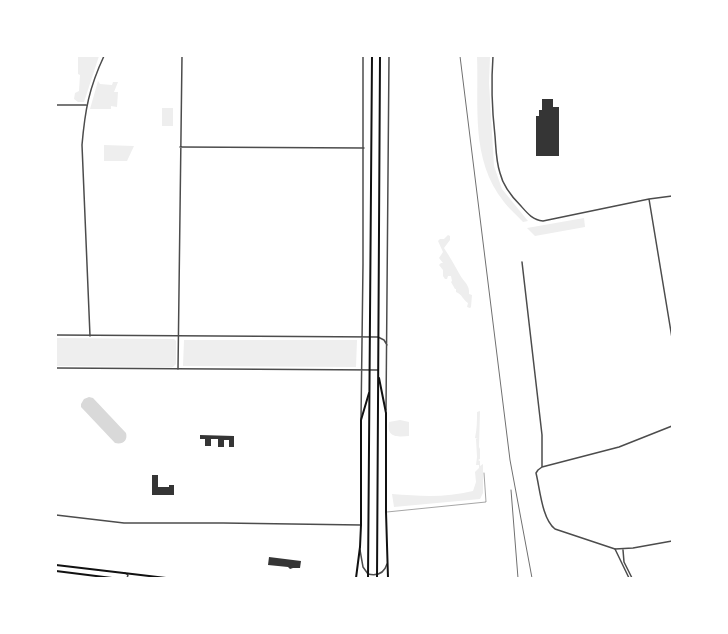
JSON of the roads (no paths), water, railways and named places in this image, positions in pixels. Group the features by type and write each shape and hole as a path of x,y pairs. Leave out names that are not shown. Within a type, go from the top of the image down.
{"main road":[{"path":"368,578 372,56"},
{"path":"376,578 380,56"},
{"path":"378,375 386,413 388,578"},
{"path":"356,578 361,525 361,420 369,391"},
{"path":"56,565 166,578"},
{"path":"56,571 112,578"}],"street":[{"path":"90,336 82,148 89,94 104,56"},
{"path":"178,369 182,56"},
{"path":"361,420 363,336 363,56"},
{"path":"386,413 389,56"},
{"path":"493,56 493,111 497,159 500,173 505,186 530,216 536,220 543,221 649,199 672,196"},
{"path":"56,105 87,104"},
{"path":"180,147 364,148"},
{"path":"649,199 672,338"},
{"path":"522,262 542,435 542,467"},
{"path":"56,335 370,336 378,337 384,340 387,347"},
{"path":"56,368 378,370"},
{"path":"672,426 619,447 542,467 536,473 546,518 555,529 615,549 623,550 672,541"},
{"path":"56,515 124,523 361,525"},
{"path":"360,546 362,567 368,574 380,574 384,571 387,562"},
{"path":"615,549 629,578"},
{"path":"623,550 624,562 632,578"},
{"path":"125,573 128,575 128,578"}],"lane":[{"path":"386,512 486,502 484,473"}],"railway":[{"path":"460,56 510,460 532,578"},
{"path":"511,490 518,578"}]}
